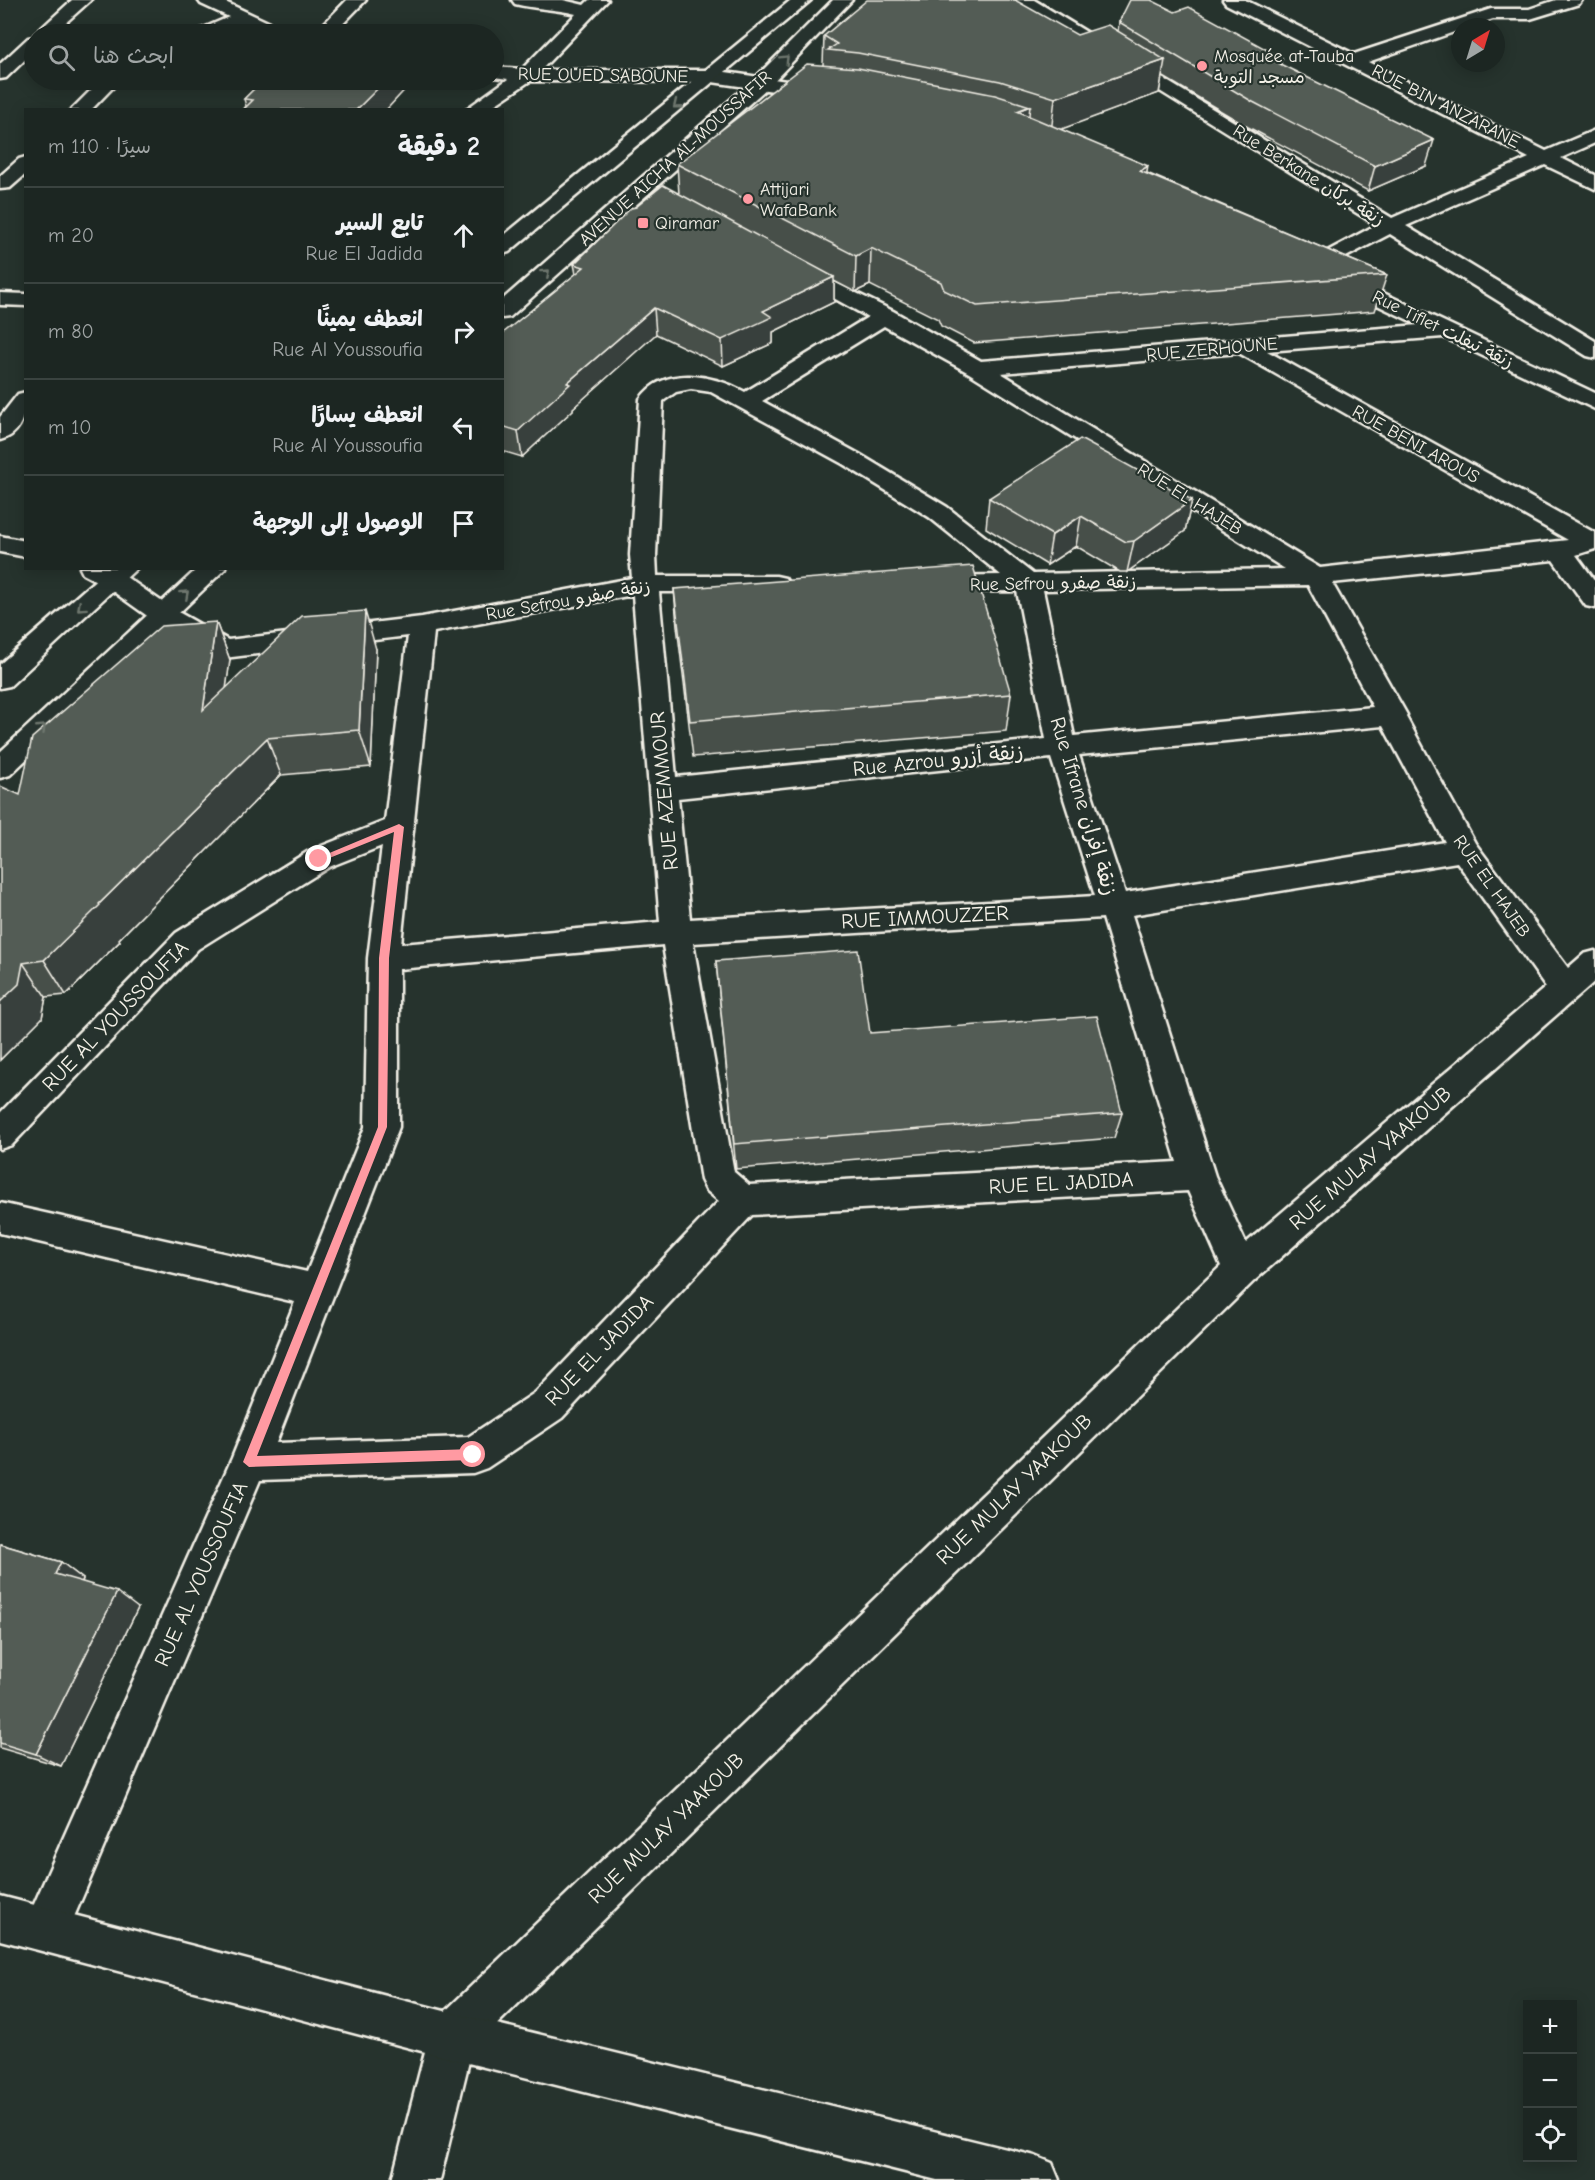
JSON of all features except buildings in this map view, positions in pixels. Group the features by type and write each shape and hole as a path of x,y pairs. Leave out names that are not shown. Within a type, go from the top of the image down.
{"street":[{"path":"54,24 82,0"},
{"path":"210,0 258,24"},
{"path":"333,24 357,0"},
{"path":"521,0 593,5"},
{"name":"AVENUE AICHA AL-MOUSSAFIR","path":"504,246 802,0"},
{"name":"AVENUE AICHA AL-MOUSSAFIR","path":"504,310 653,194 843,0"},
{"name":"RUE BIN ANZARANE","path":"1232,0 1595,183"},
{"path":"1355,60 1491,14 1530,14 1573,0"},
{"name":"Rue Berkane زنقة بركان","path":"1035,2 1390,226 1595,351"},
{"path":"504,90 526,75 593,5"},
{"path":"1472,5 1491,14"},
{"path":"227,24 243,17"},
{"path":"0,74 24,51"},
{"name":"RUE OUED SABOUNE","path":"504,73 712,76"},
{"path":"712,76 835,93"},
{"path":"82,108 101,90"},
{"path":"477,108 504,90"},
{"path":"1314,266 1390,226 1544,156 1595,136"},
{"path":"2,184 24,165"},
{"path":"2,184 24,187"},
{"name":"Rue Tiflet زنقة تيفلت","path":"1294,255 1595,402"},
{"name":"RUE EL HAJEB","path":"779,261 885,316 977,368 1316,577 1464,849 1565,989"},
{"path":"0,299 24,300"},
{"path":"885,316 745,402 850,459 938,512 1029,584"},
{"name":"RUE ZERHOUNE","path":"977,368 1446,330"},
{"name":"RUE BENI AROUS","path":"1242,346 1592,542"},
{"name":"RUE AZEMMOUR","path":"731,1190 676,932 643,555 652,399 668,387 691,382 717,386 745,402"},
{"path":"0,433 13,409"},
{"name":"Rue Sefrou زنقة صفرو","path":"909,584 1029,584 1316,577 1560,551 1592,542"},
{"path":"0,544 24,549"},
{"path":"1560,551 1595,600"},
{"path":"0,768 162,614 212,570"},
{"path":"0,679 110,572"},
{"name":"Rue Sefrou زنقة صفرو","path":"110,572 162,614 224,650 422,626 645,584 801,584"},
{"name":"Rue Ifrane زنقة إفران","path":"1029,584 1062,747 1198,1176 1240,1270"},
{"name":"RUE AL YOUSSOUFIA","path":"46,1929 249,1462 382,1127 384,958 422,626"},
{"name":"Rue Azrou زنقة أزرو","path":"663,789 1393,715"},
{"name":"RUE AL YOUSSOUFIA","path":"0,1135 188,940 319,859 399,827"},
{"name":"RUE IMMOUZZER","path":"384,958 676,932 1114,906 1464,849"},
{"name":"RUE MULAY YAAKOUB","path":"452,2036 1240,1270 1595,963"},
{"name":"RUE EL JADIDA","path":"249,1462 473,1455 549,1404 731,1190 1198,1176"},
{"path":"0,1218 318,1291"},
{"path":"0,1918 452,2036 1035,2180"},
{"path":"416,2180 452,2036"}],"place":[{"name":"Mosquée at-Tauba مسجد التوبة","path":"1202,66"},
{"name":"Attijari WafaBank","path":"748,199"},
{"name":"Qiramar","path":"643,223"}],"route":[{"path":"319,859 399,827 384,958 382,1127 249,1462 473,1455"}]}
